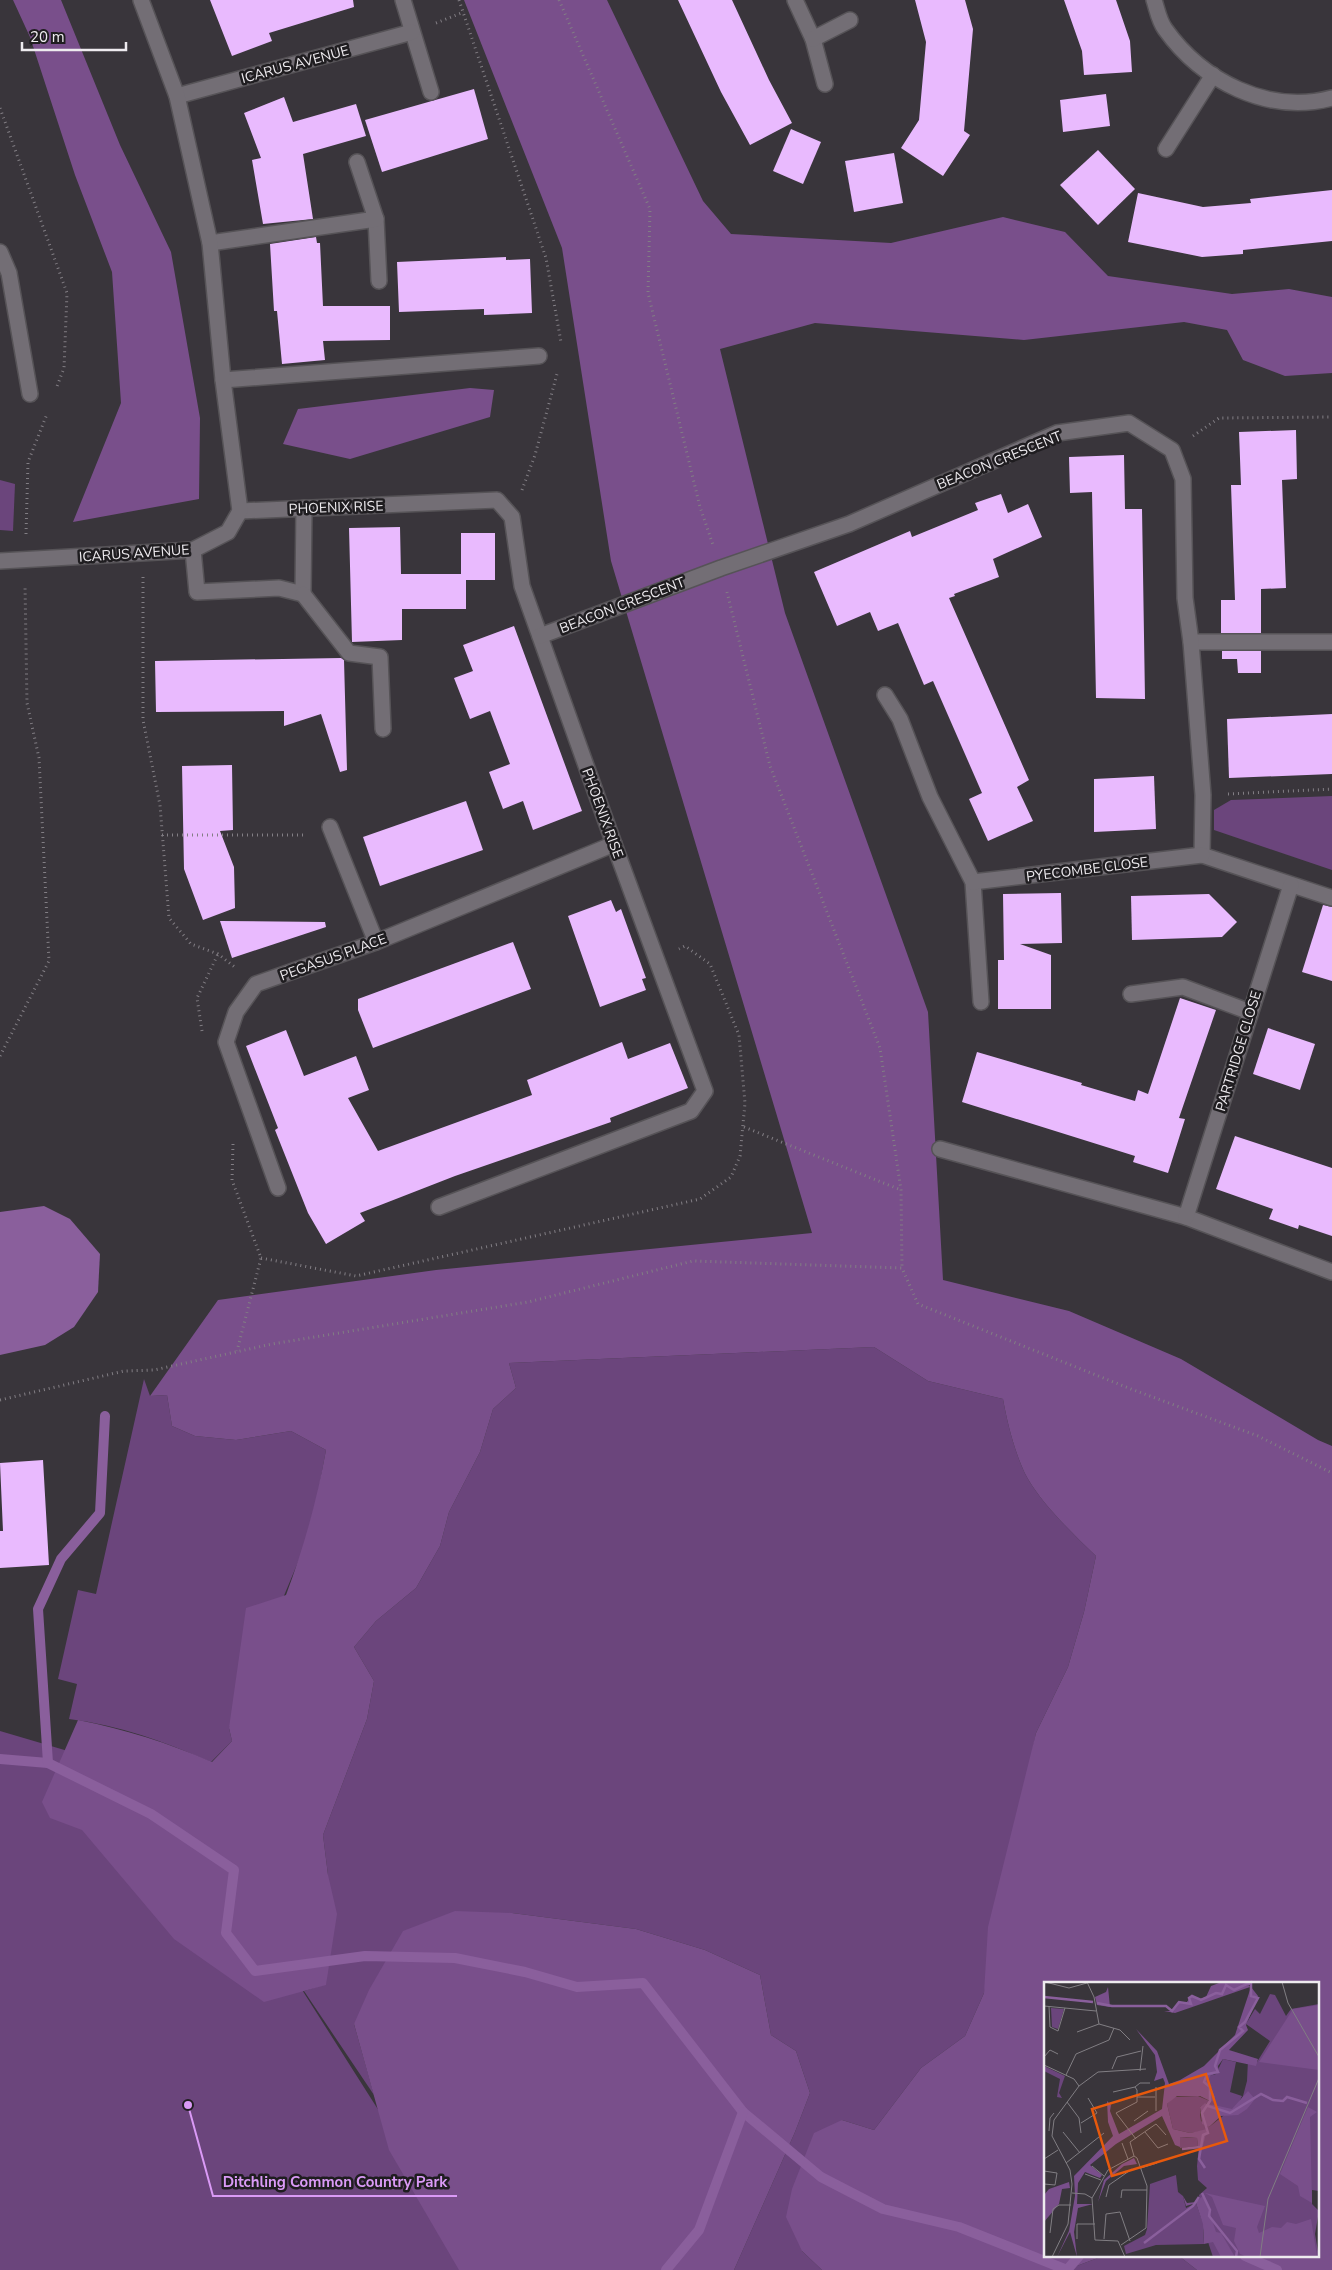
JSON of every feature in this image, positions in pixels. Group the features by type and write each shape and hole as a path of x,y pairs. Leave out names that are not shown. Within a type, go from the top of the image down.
{"street":[{"path":"141,0 177,96 210,243 223,380 240,511"},
{"path":"402,0 431,92"},
{"path":"796,0 813,39 825,84"},
{"path":"1154,0 1164,27 1190,58 1222,82 1251,96 1285,102 1320,101 1332,98"},
{"path":"813,39 850,20"},
{"name":"ICARUS AVENUE","path":"177,96 412,32"},
{"path":"1166,149 1213,75"},
{"path":"358,162 376,219 379,281"},
{"path":"210,243 376,219"},
{"path":"0,252 9,273 30,394"},
{"path":"223,380 539,356"},
{"name":"BEACON CRESCENT","path":"540,636 721,568 848,524 1057,433 1129,423 1172,450"},
{"path":"1172,450 1183,479 1185,598 1191,642 1203,795 1202,855 1332,898"},
{"name":"PHOENIX RISE","path":"240,511 497,500 512,517 522,586 705,1091 691,1111 439,1207"},
{"path":"303,594 304,508"},
{"name":"ICARUS AVENUE","path":"0,561 193,550 228,532 240,511"},
{"path":"193,550 197,592 279,588 303,594 349,653 380,657 383,728"},
{"path":"1191,642 1332,642"},
{"path":"885,695 900,719 930,797 973,882 981,1002"},
{"path":"332,831 376,942"},
{"name":"PEGASUS PLACE","path":"256,984 376,942 614,844"},
{"name":"PYECOMBE CLOSE","path":"973,882 1202,855"},
{"name":"PARTRIDGE CLOSE","path":"1186,1217 1291,885"},
{"path":"256,984 236,1012 226,1042 278,1188"},
{"path":"1131,994 1183,987 1250,1012"},
{"path":"940,1149 1186,1217 1332,1272"}],"path":[{"path":"460,0 546,258 561,343"},
{"path":"559,0 650,209 648,293 700,507 721,568 770,766 880,1048 901,1190 902,1268 918,1304 1123,1386 1258,1436 1332,1474"},
{"path":"512,517 536,455 558,371"},
{"path":"1172,450 1218,418 1332,417"},
{"path":"143,554 143,720 160,805 169,918 191,944 218,954 256,984"},
{"path":"0,1056 49,961 39,758 27,703 25,560"},
{"path":"1203,795 1332,789"},
{"path":"162,835 332,831"},
{"path":"744,1127 901,1190"},
{"path":"237,1351 261,1258"},
{"path":"0,1400 124,1372 154,1370 325,1334 528,1302 693,1261 902,1268"}],"shaded area":[{"path":"13,0 61,0 120,145 171,252 200,418 199,499 73,522 121,403 112,272 75,175 30,37"},
{"path":"464,0 607,0 703,201 731,234 891,243 1003,217 1065,232 1108,276 1232,294 1289,289 1332,297 1332,373 1285,376 1243,360 1227,330 1184,322 1024,340 815,323 720,349 785,613 928,1012 943,1280 1069,1311 1181,1359 1318,1440 1332,1446 1332,2270 1197,2270 1182,2258 1320,2258 1320,1982 1044,1982 1044,2258 1098,2258 1066,2270 822,2270 802,2251 786,2217 792,2189 814,2133 842,2120 874,2130 921,2068 965,2036 984,1993 988,1927 1036,1733 1068,1667 1084,1612 1096,1556 1050,1509 1028,1479 1012,1440 1003,1399 928,1381 874,1347 509,1363 516,1388 493,1409 480,1452 449,1512 440,1546 416,1588 376,1621 354,1647 374,1681 367,1719 323,1835 328,1875 337,1914 326,1985 264,2002 174,1939 82,1830 50,1818 42,1802 78,1720 146,1737 212,1762 232,1741 229,1728 246,1608 286,1595 293,1577 314,1505 326,1450 291,1431 236,1440 195,1436 172,1426 167,1395 150,1396 218,1300 436,1270 812,1233 611,561 562,248"},
{"path":"470,388 494,390 490,417 350,459 283,444 298,409"},
{"path":"0,480 15,484 13,531 0,530"},
{"path":"1332,796 1332,870 1214,830 1214,810 1231,800"},
{"path":"44,1206 70,1219 100,1254 98,1292 74,1327 45,1345 0,1355 0,1212"},
{"path":"874,1347 928,1381 1003,1399 1012,1440 1028,1479 1050,1509 1096,1556 1084,1612 1068,1667 1036,1733 984,1993 965,2036 921,2068 874,2130 842,2120 802,2251 822,2270 734,2270 795,2132 810,2093 796,2051 771,2035 760,1975 705,1950 636,1929 512,1913 354,2024 374,2095 304,1991 326,1984 328,1875 323,1835 367,1719 374,1681 354,1647 376,1621 416,1588 440,1546 449,1512 480,1452 493,1409 516,1388 509,1363"},
{"path":"144,1379 150,1396 167,1395 172,1426 195,1436 236,1440 291,1431 326,1450 318,1493 303,1550 229,1728 232,1741 211,1762 142,1735 106,1725 69,1719 77,1684 58,1679 78,1590 96,1594"},
{"path":"0,1731 241,1802 271,1941 480,2270 0,2270"},
{"path":"455,1911 512,1913 636,1929 705,1950 760,1975 771,2035 796,2051 810,2093 795,2132 734,2270 459,2270 389,2150 354,2024 369,1990 403,1931"},
{"path":"1098,2258 1182,2258 1197,2270 1066,2270"}],"building":[{"path":"210,0 353,0 354,7 269,33 272,41 232,56"},
{"path":"678,0 732,0 769,80 792,123 750,145 721,92"},
{"path":"915,0 965,0 973,29 964,131 970,135 943,176 901,148 919,120 926,42"},
{"path":"1064,0 1116,0 1130,41 1132,72 1084,75 1082,51"},
{"path":"474,89 488,139 382,172 365,120"},
{"path":"1106,94 1110,126 1063,132 1060,100"},
{"path":"284,97 293,122 356,104 366,136 303,154 313,219 263,224 252,160 261,158 244,113"},
{"path":"791,129 821,142 803,184 773,171"},
{"path":"1098,150 1135,189 1098,225 1060,185"},
{"path":"894,153 903,203 854,212 845,161"},
{"path":"1332,190 1332,241 1243,250 1243,254 1202,257 1128,242 1138,193 1203,207 1251,203 1250,199"},
{"path":"316,237 317,243 320,243 323,306 390,306 390,340 323,341 325,360 282,364 277,311 274,311 270,244"},
{"path":"506,257 506,260 530,259 532,313 484,315 484,309 399,312 397,262"},
{"path":"1296,430 1297,479 1282,480 1286,588 1261,589 1261,633 1221,633 1221,600 1235,600 1231,485 1241,485 1239,432"},
{"path":"1124,455 1125,509 1142,509 1145,699 1096,698 1092,492 1070,493 1069,457"},
{"path":"1001,494 1008,513 1028,504 1042,537 993,559 999,577 954,594 955,596 949,598 1029,780 1017,787 1033,821 988,841 969,799 982,793 933,681 924,685 898,623 878,631 870,612 837,626 814,572 910,531 912,537 978,510 975,503"},
{"path":"400,527 401,574 461,574 461,533 495,533 495,580 466,580 466,609 402,609 402,640 352,642 349,528"},
{"path":"514,626 582,811 533,830 523,801 503,809 489,772 510,764 490,711 470,719 454,678 473,671 463,645"},
{"path":"1222,651 1261,651 1261,673 1238,673 1237,659 1222,659"},
{"path":"341,658 344,660 347,770 340,772 321,714 284,726 284,711 156,712 155,661"},
{"path":"1332,714 1332,774 1229,778 1227,719"},
{"path":"232,765 233,830 220,831 234,867 235,908 203,920 184,869 182,766"},
{"path":"1154,776 1156,829 1094,832 1094,779"},
{"path":"466,801 483,850 380,886 363,837"},
{"path":"1061,893 1062,943 1020,944 1051,955 1051,1009 998,1009 998,960 1004,960 1003,894"},
{"path":"1209,894 1237,922 1222,937 1132,940 1131,896"},
{"path":"611,900 616,912 621,909 646,978 642,979 646,990 600,1007 568,916"},
{"path":"1323,905 1332,907 1332,981 1302,972"},
{"path":"220,921 325,922 326,927 232,958"},
{"path":"513,942 531,989 373,1048 358,1010 358,999"},
{"path":"1180,998 1216,1010 1179,1118 1185,1119 1168,1173 1133,1162 1135,1156 962,1102 977,1052 1135,1101 1138,1090 1148,1094"},
{"path":"1268,1028 1315,1044 1300,1090 1253,1074"},
{"path":"286,1030 304,1076 356,1056 369,1090 348,1098 378,1151 532,1095 527,1080 622,1042 628,1059 670,1043 688,1088 610,1118 611,1122 455,1176 360,1213 365,1221 326,1244 308,1213 275,1130 278,1128 246,1046"},
{"path":"1235,1136 1332,1168 1332,1236 1299,1225 1298,1229 1269,1219 1273,1209 1216,1189"},
{"path":"43,1460 49,1565 0,1568 0,1531 3,1531 0,1463"}],"waterway":[{"path":"48,1763 38,1609 61,1559 100,1513 105,1416"},
{"path":"0,1759 48,1763 151,1814 234,1870 226,1933 255,1971 365,1956 455,1958 525,1972 577,1987 643,1983 743,2112 821,2177 883,2209 959,2227 1067,2270 1077,2258"},
{"path":"666,2270 699,2230 743,2112"},
{"path":"1250,2258 1277,2270"}],"place":[{"name":"Ditchling Common Country Park","path":"188,2105"}]}
